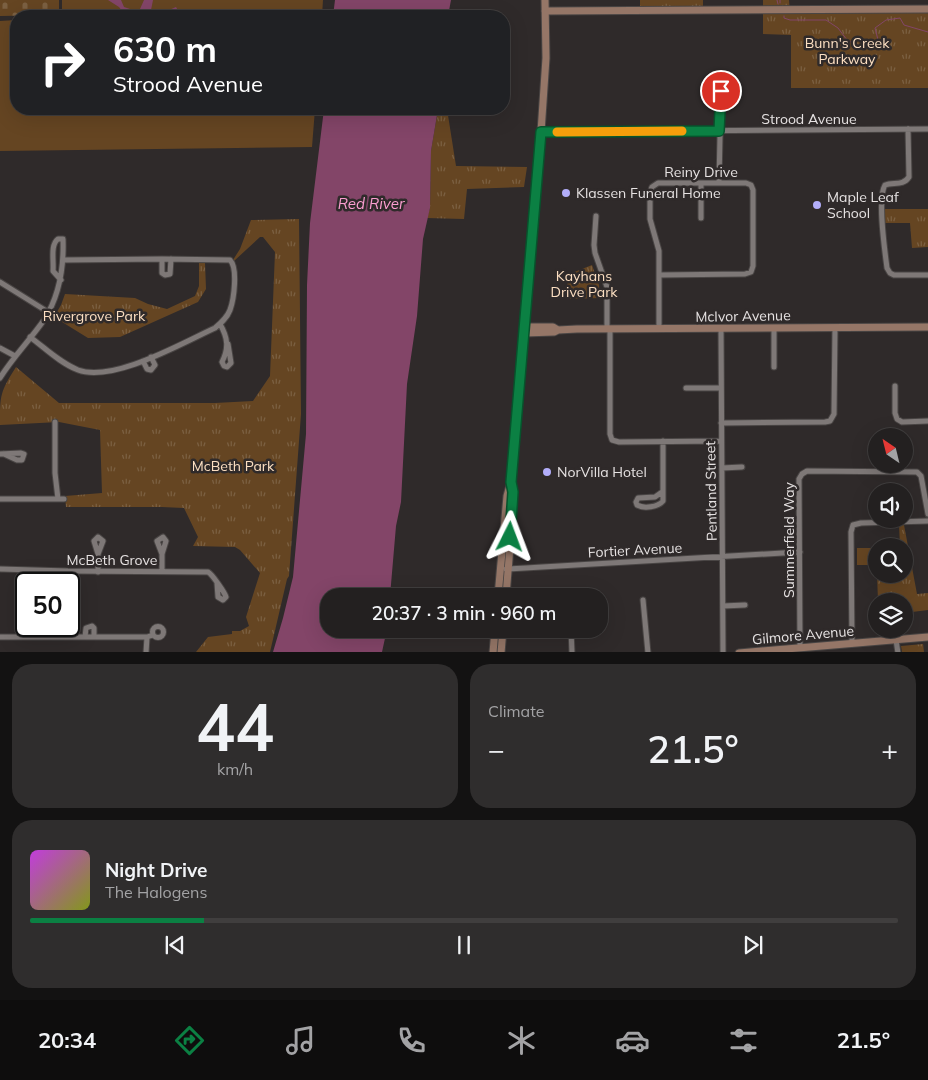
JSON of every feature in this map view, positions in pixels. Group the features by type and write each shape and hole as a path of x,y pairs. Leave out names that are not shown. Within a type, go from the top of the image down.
{"street":[{"path":"505,588 504,569 508,496 511,482 546,58 545,0"},
{"path":"546,11 928,9"},
{"path":"720,182 719,131 721,91"},
{"path":"908,129 908,178 902,183 885,185 882,192 882,230 887,268 894,275 928,275"},
{"name":"Strood Avenue","path":"541,132 928,129"},
{"name":"Reiny Drive","path":"659,275 745,274 751,272 753,266 753,190 750,185 746,183 720,182 658,183 652,186 650,192 650,219 659,251 659,275 659,329"},
{"path":"701,183 702,218"},
{"path":"596,216 595,253 607,287 612,440 619,442 722,441"},
{"path":"0,378 54,301 61,280 64,260 63,239 58,239 54,246 53,271 61,280"},
{"path":"162,259 162,273 165,276 170,274 171,259"},
{"path":"30,337 65,364 84,372 124,368 143,361 220,324 226,317 232,303 234,268 232,262 227,260 64,260"},
{"path":"0,282 48,312"},
{"path":"220,324 228,344"},
{"name":"McIvor Avenue","path":"524,330 553,327 558,330 928,327"},
{"path":"774,328 774,367"},
{"path":"722,423 830,421 834,414 835,328"},
{"name":"Pentland Street","path":"721,329 724,652"},
{"path":"0,348 15,356"},
{"path":"143,361 147,368 151,370 154,367 151,357"},
{"path":"894,386 897,419 902,422 928,421"},
{"path":"686,388 721,388"},
{"path":"0,499 62,499 55,473 56,422"},
{"path":"662,492 655,497 638,498 637,505 640,507 658,505 663,501 664,441"},
{"path":"722,468 742,467"},
{"name":"Summerfield Way","path":"800,648 799,479 802,474 807,471 917,472 921,476 928,514"},
{"path":"852,644 851,532 853,525 861,523 928,521"},
{"name":"Fortier Avenue","path":"504,569 800,552"},
{"path":"98,554 98,572"},
{"path":"162,554 162,571"},
{"name":"McBeth Grove","path":"0,569 98,572 208,572 212,574 217,583"},
{"path":"500,588 504,569"},
{"path":"643,600 648,652"},
{"path":"723,606 745,604"},
{"path":"85,637 86,628 92,626 94,637"},
{"path":"80,637 147,637 153,635"},
{"path":"0,637 15,637"},
{"path":"146,652 147,637"},
{"name":"Gilmore Avenue","path":"739,652 928,637"},
{"path":"493,652 494,638"},
{"path":"501,652 502,638"},
{"path":"571,638 572,652"},
{"path":"896,640 898,652"}],"green space":[{"path":"0,0 59,0 59,10 10,10 10,16 0,16"},
{"path":"62,0 323,0 322,10 62,10"},
{"path":"640,0 703,0 703,7 640,8"},
{"name":"Bunn's Creek Parkway","path":"763,0 789,0 790,13 928,13 928,88 791,88 791,35 763,34"},
{"path":"10,20 10,115 315,115 312,147 0,151 0,21"},
{"path":"437,115 448,115 456,166 527,167 524,187 467,189 464,219 427,218 430,208 431,151"},
{"path":"885,209 928,209 928,247 912,248 910,223 885,223"},
{"name":"McBeth Park","path":"299,219 301,414 289,576 270,652 196,652 208,637 232,634 232,631 240,631 249,626 246,617 260,573 240,550 235,547 193,546 198,537 184,508 66,507 65,496 102,493 100,430 59,422 0,425 2,394 16,367 59,403 215,403 253,401 270,376 275,252 263,237 260,237 233,260 240,249 251,220"},
{"name":"Rivergrove Park","path":"199,263 205,263 206,289 198,302 120,337 88,338 54,317 65,294 135,298 167,309 195,296 199,286"},
{"name":"Kayhans Drive Park","path":"592,265 599,285 600,298 566,299 567,285 572,273"},
{"path":"899,528 905,528 906,538 900,538"},
{"path":"857,548 868,548 868,565 857,565"},
{"path":"913,573 917,594 928,593 928,610 913,612 913,593 878,593 877,583 913,583"},
{"path":"923,644 924,652 902,652 901,646"}],"water":[{"path":"108,0 121,0 124,7 140,9 144,0 153,0 151,10 121,10"},
{"path":"335,0 451,0 449,10 334,10"},
{"name":"Red River","path":"323,115 437,115 431,151 430,208 423,239 417,316 407,384 401,502 396,526 391,588 320,588 320,638 385,638 382,652 273,652 293,577 306,434 307,285 310,223"}],"waterway":[{"path":"777,0 778,4"},
{"path":"784,16 784,18 790,20 826,20 838,28 847,40 859,46 874,49 879,44 875,28 886,20 900,18 904,25 928,32"}],"slow traffic":[{"path":"557,132 682,131"}],"place":[{"name":"Klassen Funeral Home","path":"566,193"},
{"name":"Maple Leaf School","path":"817,205"},
{"name":"NorVilla Hotel","path":"547,472"}],"route":[{"path":"510,537 513,492 511,482 541,132 719,131 721,91"}]}
